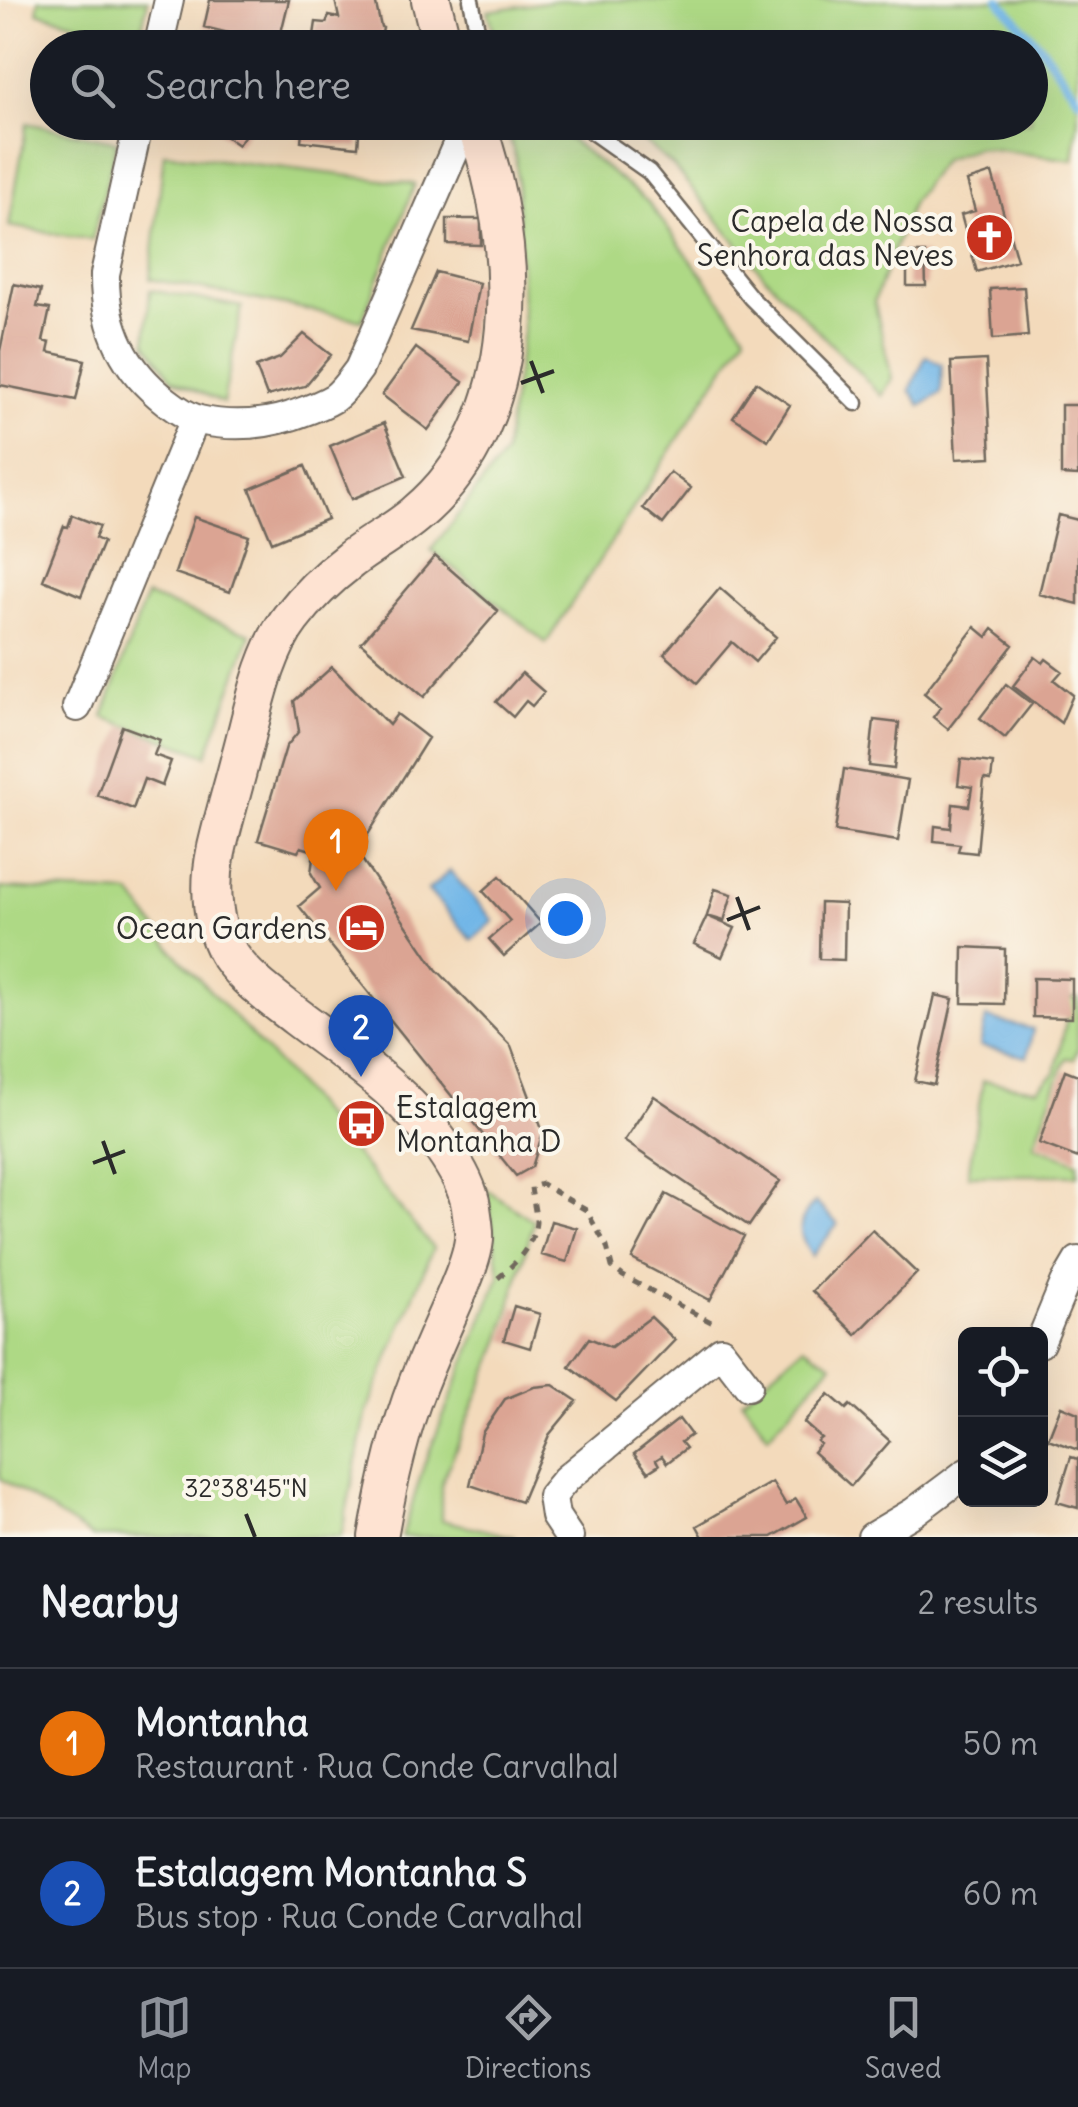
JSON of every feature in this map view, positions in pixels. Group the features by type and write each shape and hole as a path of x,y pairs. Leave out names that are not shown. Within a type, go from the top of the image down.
{"main road":[{"path":"431,0 438,30"},
{"path":"378,1537 397,1443 474,1240 470,1201 456,1167 426,1124 382,1080 262,990 230,955 217,928 215,856 273,648 290,619 348,561 416,514 454,476 474,445 498,378 508,286 503,224 482,140"}],"street":[{"path":"162,30 169,0"},
{"path":"135,140 105,274 104,298 128,363 146,385 196,419 236,425 273,422 308,410 336,396 360,369 459,140"},
{"path":"77,707 196,419"},
{"path":"1047,1327 1078,1261"},
{"path":"569,1537 554,1516 552,1496 566,1479 721,1352 748,1386"},
{"path":"872,1537 958,1479"}],"lane":[{"path":"470,0 477,30"},
{"path":"604,140 649,172 751,298 856,403"}],"path":[{"path":"489,1286 517,1263 532,1236 536,1221 530,1188 542,1184 586,1210 612,1267 623,1276 731,1335 721,1352"}],"green space":[{"path":"39,0 148,0 141,30 103,30 37,12"},
{"path":"558,0 1076,0 1078,119 1073,160 978,147 943,159 912,202 874,301 892,378 882,396 766,278 673,166 642,140 1048,140 1048,30 494,30 488,11"},
{"path":"27,123 30,140 117,142 92,240 9,226"},
{"path":"510,140 570,140 648,202 746,334 546,643 431,550 504,454 523,331 516,160"},
{"path":"164,153 415,184 362,320 150,279"},
{"path":"150,290 242,307 223,403 172,379 146,342"},
{"path":"146,596 251,634 207,755 103,717"},
{"path":"0,888 131,894 174,952 291,1078 433,1248 367,1411 341,1537 92,1537 0,1478"},
{"path":"1071,998 1078,998 1078,1048 1074,1059 1066,1058 1034,1145 1078,1162 1078,1175 968,1175 983,1081 1037,1089 1055,1073"},
{"path":"486,1189 534,1221 501,1339 441,1485 441,1520 515,1537 402,1537 424,1465 500,1275"},
{"path":"804,1346 832,1364 768,1436 742,1400"}],"water":[{"path":"926,356 942,365 941,393 921,406 910,390"},
{"path":"450,871 494,921 472,940 428,890"},
{"path":"986,1018 1033,1029 1027,1057 980,1046"},
{"path":"815,1202 838,1224 812,1256 801,1228 804,1215"}],"building":[{"path":"210,0 289,0 282,30 204,27"},
{"path":"335,0 375,0 383,30 315,30 316,22 326,23 329,16 339,18"},
{"path":"301,140 359,140 358,147"},
{"name":"Capela de Nossa Senhora das Neves","path":"992,173 1017,260 977,272 961,215 975,211 967,181"},
{"path":"447,219 481,219 481,245 447,244"},
{"path":"907,253 925,253 926,286 907,286"},
{"path":"436,272 479,283 468,341 411,330"},
{"path":"14,284 41,290 37,307 50,309 43,341 50,343 48,352 85,360 76,400 0,385 0,351"},
{"path":"1024,287 1028,336 993,339 990,289"},
{"path":"304,334 331,355 305,386 267,396 256,367 280,358"},
{"path":"416,348 463,382 428,430 382,395"},
{"path":"986,360 991,457 956,459 951,362"},
{"path":"756,382 790,405 768,440 733,417"},
{"path":"1061,405 1078,405 1078,476 1061,475"},
{"path":"384,423 406,476 352,499 330,446"},
{"path":"305,466 327,519 272,542 250,489"},
{"path":"670,472 691,488 663,524 643,508"},
{"path":"72,515 100,526 95,538 103,542 81,596 43,580"},
{"path":"1058,515 1078,520 1078,604 1039,594"},
{"path":"194,517 249,536 230,592 175,573"},
{"path":"435,556 498,611 424,697 361,643"},
{"path":"720,588 776,637 755,662 732,642 697,683 664,654"},
{"path":"975,627 987,637 993,629 1013,645 948,729 933,717 941,707 924,693"},
{"path":"1035,657 1043,663 1046,659 1062,671 1054,680 1073,695 1061,723 1013,686"},
{"name":"Ocean Gardens","path":"332,667 389,725 397,714 428,738 357,852 436,969 511,1046 543,1132 532,1167 516,1176 299,906 320,888 311,873 314,851 301,847 298,852 258,840 286,747 299,731 294,701"},
{"path":"522,673 544,692 532,706 526,701 513,717 496,702"},
{"path":"1006,684 1032,704 1005,738 980,718"},
{"path":"874,720 899,723 894,769 869,766"},
{"path":"122,726 160,740 154,755 171,761 162,786 144,779 133,809 97,795"},
{"path":"961,759 993,763 991,780 984,779 977,853 958,851 960,844 934,841 935,826 951,828 953,804 969,806 972,787 958,785"},
{"path":"844,769 908,780 898,841 835,831"},
{"path":"500,876 541,923 504,956 489,939 510,921 483,891"},
{"path":"715,889 732,894 724,921 707,916"},
{"path":"820,903 845,904 844,960 819,959"},
{"path":"707,916 735,928 722,957 694,944"},
{"path":"963,947 1005,949 1004,1004 962,1003"},
{"path":"1033,978 1072,979 1072,1018 1033,1017"},
{"path":"935,995 953,999 934,1085 915,1081"},
{"path":"1065,1070 1078,1075 1078,1158 1039,1143"},
{"path":"654,1096 780,1181 749,1226 624,1141"},
{"path":"666,1194 744,1236 710,1300 632,1259"},
{"path":"551,1221 577,1228 567,1262 541,1255"},
{"path":"872,1230 917,1273 856,1335 812,1291"},
{"path":"514,1306 540,1314 530,1348 504,1340"},
{"path":"651,1317 675,1340 616,1401 569,1366 589,1338 611,1347"},
{"path":"553,1385 577,1401 549,1435 521,1502 470,1485 482,1433 505,1399 534,1387"},
{"path":"829,1394 846,1409 850,1405 890,1441 851,1486 813,1452 821,1438 804,1423"},
{"path":"1061,1406 1078,1413 1078,1450 1048,1439"},
{"path":"679,1419 691,1435 681,1442 686,1448 667,1463 662,1456 656,1460 659,1465 648,1472 634,1454"},
{"path":"1071,1457 1078,1459 1078,1508 1057,1502"},
{"path":"772,1482 786,1505 796,1499 807,1517 772,1537 703,1537 697,1526"}],"waterway":[{"path":"999,0 1026,30"},
{"path":"1048,57 1078,98"}],"place":[{"name":"Capela de Nossa Senhora das Neves","path":"989,238"},
{"name":"Montanha","path":"336,891"},
{"name":"Ocean Gardens","path":"362,928"},
{"name":"Estalagem Montanha S","path":"361,1077"},
{"name":"Estalagem Montanha D","path":"361,1124"}]}
